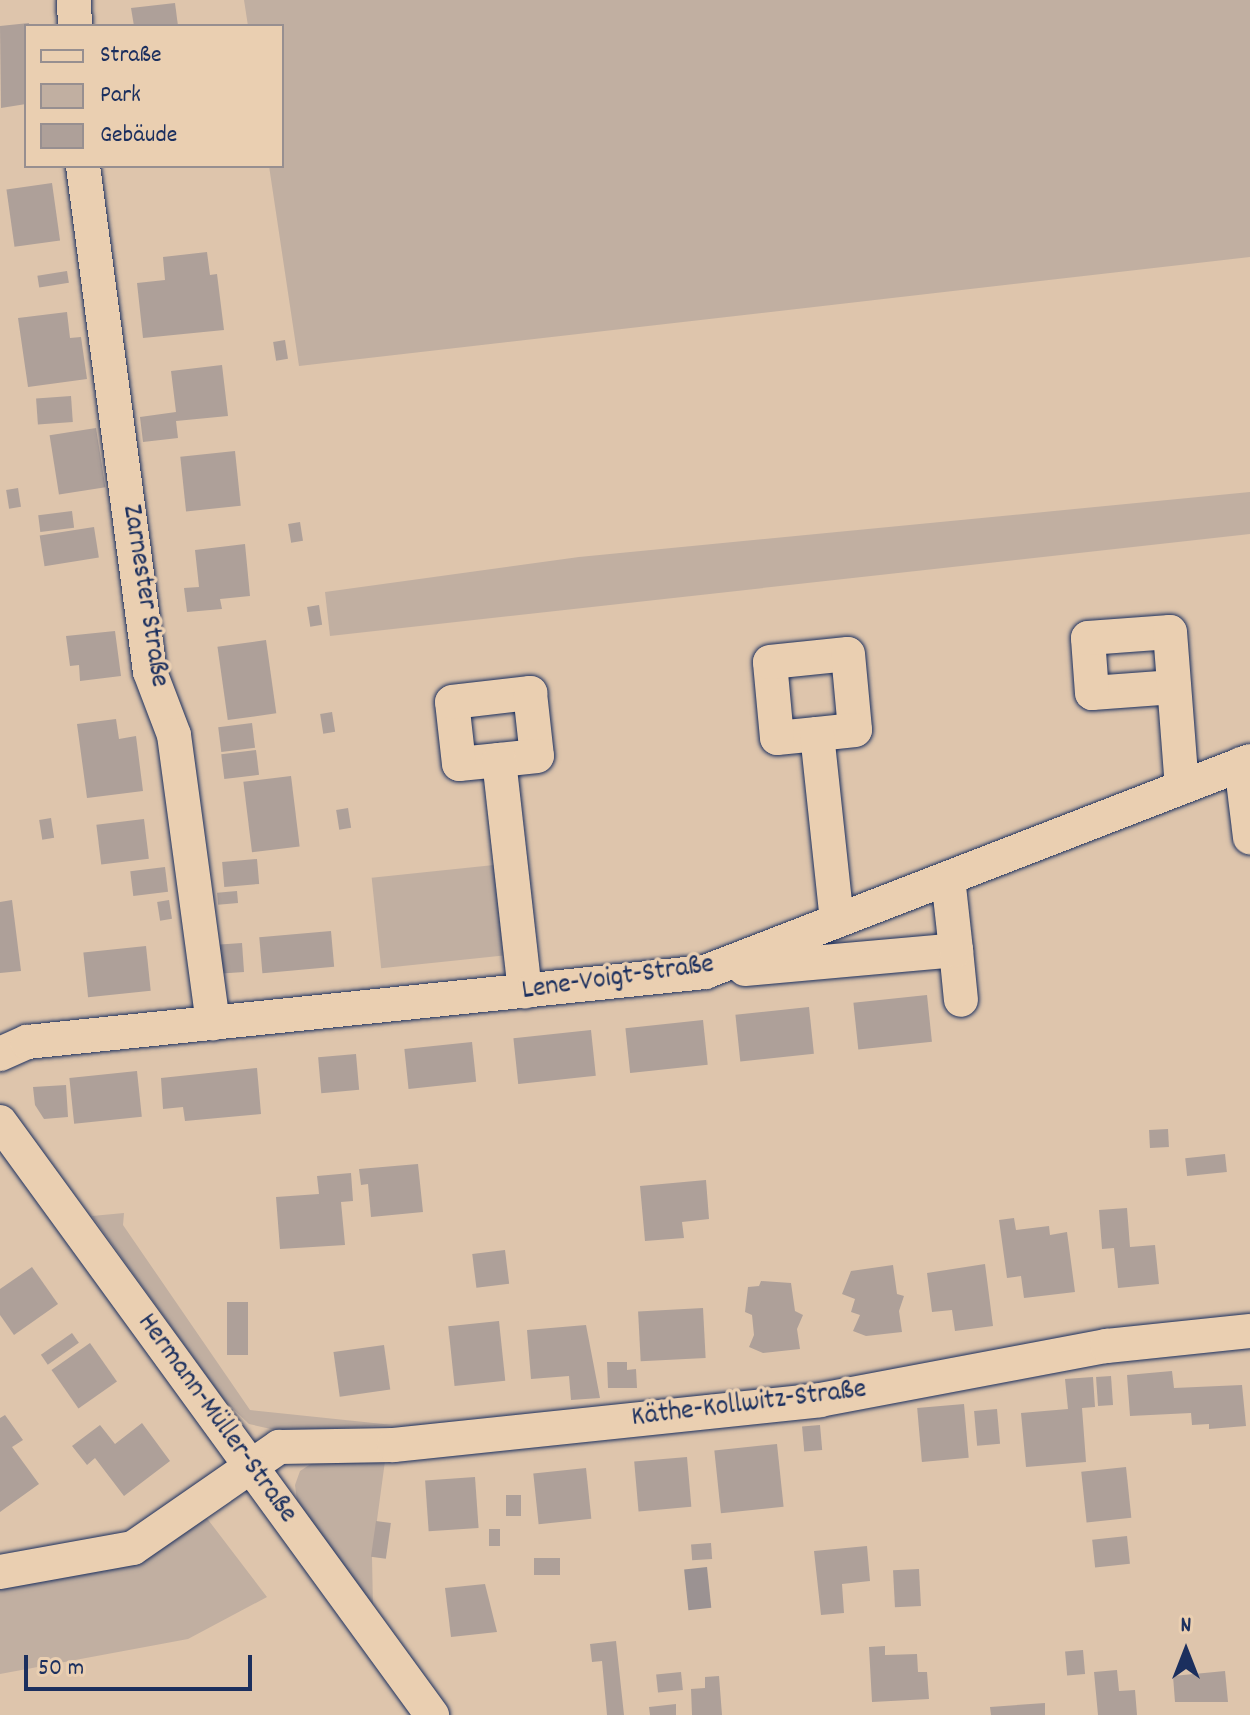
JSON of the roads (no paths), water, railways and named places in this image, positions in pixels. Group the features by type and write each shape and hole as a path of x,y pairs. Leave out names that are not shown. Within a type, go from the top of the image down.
{"street":[{"path":"74,0 75,24"},
{"name":"Zarnester Straße","path":"83,168 150,672 174,735 213,1023"},
{"path":"1174,687 1182,787"},
{"path":"817,734 837,921"},
{"path":"499,760 525,992"},
{"path":"1245,763 1250,837"},
{"name":"Lene-Voigt-Straße","path":"0,1054 27,1042 705,972 1245,763"},
{"path":"948,878 961,1000"},
{"path":"705,972 956,950"},
{"name":"Hermann-Müller-Straße","path":"0,1122 432,1715"},
{"name":"Käthe-Kollwitz-Straße","path":"0,1572 133,1548 249,1463 279,1447 394,1445 820,1400 1107,1346 1250,1331"}]}
